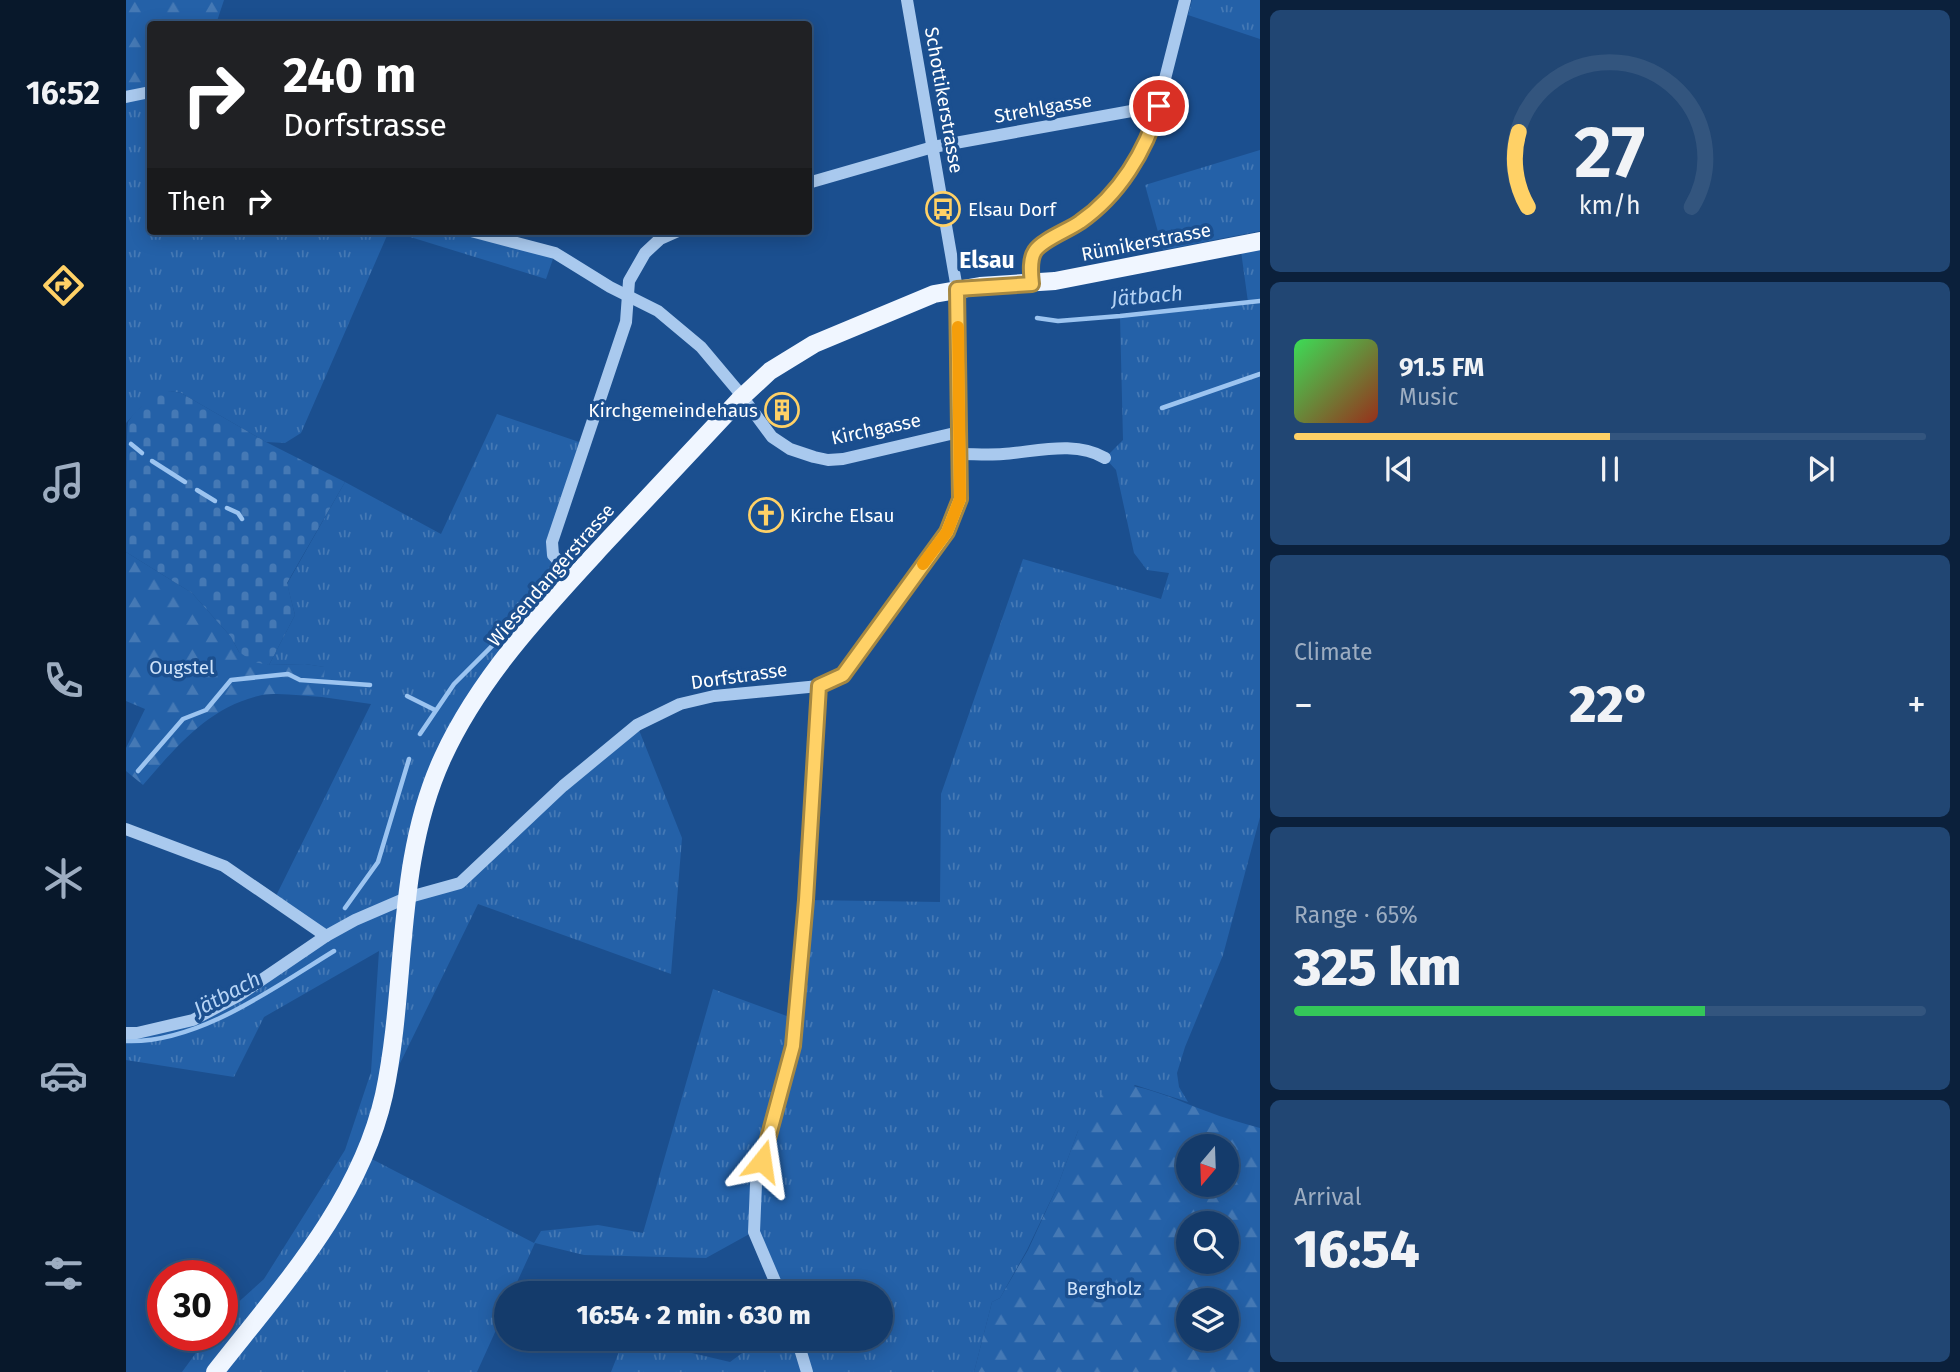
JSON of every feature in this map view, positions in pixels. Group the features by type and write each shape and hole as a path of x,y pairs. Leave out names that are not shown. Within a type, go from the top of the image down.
{"main road":[{"name":"Rümikerstrasse","path":"957,289 1032,284 1260,241"},
{"name":"Wiesendangerstrasse","path":"215,1372 313,1245 339,1204 364,1155 383,1098 394,1041 406,898 417,834 426,798 443,757 468,710 536,619 573,577 742,397 770,371 814,344 934,294 957,289"}],"street":[{"name":"Schottikerstrasse","path":"907,0 957,289"},
{"path":"1032,284 1032,257 1037,248 1082,221 1110,196 1137,158 1153,126 1185,0"},
{"path":"126,97 147,93"},
{"name":"Strehlgasse","path":"812,182 933,147 1159,106"},
{"name":"Kirchgasse","path":"486,235 555,253 658,311 701,347 772,438 790,449 828,460 843,459 959,432"},
{"path":"573,577 553,555 552,542 626,322 629,281 645,253 660,239 669,235"},
{"name":"Dorfstrasse","path":"126,1033 193,1020 238,996 326,936 406,898 460,883 563,786 637,725 680,704 715,696 819,686 843,675 947,532 960,499 957,289"},
{"path":"960,454 1002,454 1052,448 1095,452 1105,458"},
{"path":"775,1281 754,1232 756,1184 793,1046 806,900 819,686"},
{"path":"126,829 224,866 326,936"},
{"path":"801,1351 807,1372"}],"green space":[{"path":"126,0 224,0 217,21 147,21 147,93 126,97"},
{"path":"1192,0 1260,0 1260,39 1188,15"},
{"path":"147,93 147,235 387,235 301,433 285,443 266,442 181,393 170,391 141,407 126,423 126,97"},
{"path":"1260,150 1260,231 1163,250 1145,185"},
{"path":"404,235 486,235 555,253 546,279"},
{"path":"1260,247 1260,817 1223,955 1177,1073 1179,1087 1188,1102 1135,1085 1078,1131 1058,1185 1027,1250 1000,1298 992,1302 974,1372 611,1372 619,1351 684,1351 730,1362 745,1351 893,1351 893,1281 775,1281 753,1232 706,1258 584,1255 535,1243 518,1281 494,1281 494,1334 477,1372 182,1372 197,1351 238,1351 238,1303 264,1279 345,1150 371,1072 379,951 264,1017 234,1077 126,1060 126,1033 193,1020 325,937 274,900 371,704 322,697 324,667 305,664 269,665 295,615 287,584 345,482 441,534 497,414 585,444 552,542 573,577 443,757 406,898 460,883 637,725 682,838 671,974 478,904 383,1098 364,1155 534,1243 541,1231 598,1225 643,1233 713,989 795,1019 806,900 940,902 941,794 1023,559 1161,599 1169,573 1147,570 1134,553 1116,470 1105,458 1123,440 1120,316 1248,302 1241,251"},
{"path":"170,391 181,393 266,442 345,482 287,583 295,615 269,665 254,662 239,652 231,637 192,593 126,552 128,422 146,402"},
{"name":"Ougstel","path":"126,552 192,593 231,637 239,652 269,665 305,664 325,667 322,697 262,695 226,708 195,730 143,785 126,771 126,748 145,709 126,701"},
{"name":"Bergholz","path":"1122,1084 1144,1088 1260,1128 1260,1372 974,1372 992,1302 1000,1298 1028,1250 1058,1185 1078,1131 1107,1086"}],"waterway":[{"name":"Jätbach","path":"1037,318 1058,321 1260,301"},
{"path":"1162,408 1260,374"},
{"path":"131,444 142,453"},
{"path":"152,461 185,482"},
{"path":"197,490 215,501"},
{"path":"227,508 238,513 242,519"},
{"name":"Jätbach","path":"420,734 454,684 513,625"},
{"path":"138,771 183,719 206,710 231,680 288,674 300,680 370,685"},
{"path":"407,696 435,710"},
{"name":"Jätbach","path":"345,908 378,862 409,759"},
{"name":"Jätbach","path":"126,1041 181,1033 208,1023 235,1011 334,951"}],"slow traffic":[{"path":"923,564 947,532 960,499 958,327"}],"place":[{"name":"Elsau Dorf","path":"943,209"},
{"name":"Kirchgemeindehaus","path":"782,410"},
{"name":"Kirche Elsau","path":"766,515"}],"district":[{"name":"Elsau","path":"987,260"}],"route":[{"path":"762,1161 793,1046 806,900 819,686 843,675 947,532 960,499 957,289 1032,284 1032,257 1037,248 1082,221 1110,196 1137,158 1153,126 1159,106"}]}
